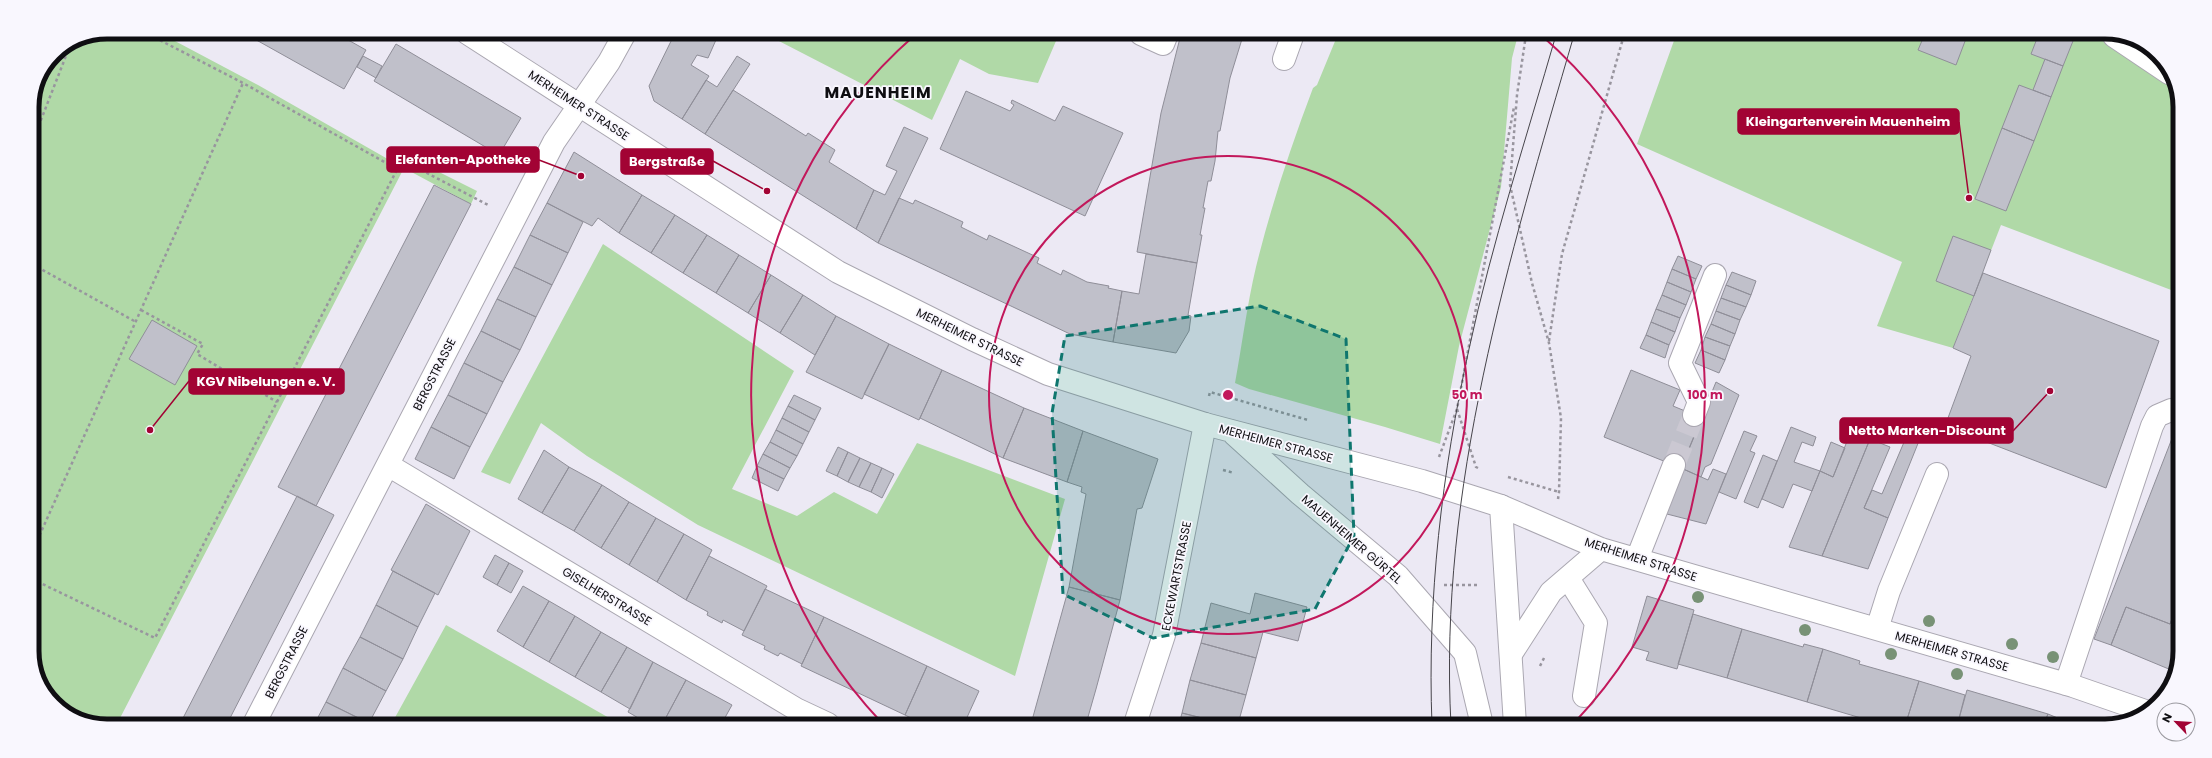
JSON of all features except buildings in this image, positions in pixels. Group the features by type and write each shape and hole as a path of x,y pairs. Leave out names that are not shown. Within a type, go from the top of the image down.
{"street":[{"name":"MERHEIMER STRASSE","path":"476,39 838,272 1048,374 1205,424 1422,481 1501,506 1601,549 2066,684 2140,709"},
{"name":"BERGSTRASSE","path":"257,719 554,142 580,106 622,39"},
{"path":"1152,39 1163,44 1165,39"},
{"path":"1284,60 1291,39"},
{"path":"2123,42 2159,67"},
{"path":"1694,415 1699,402 1680,363 1715,275"},
{"path":"2066,684 2152,426 2158,416 2171,410"},
{"name":"ECKEWARTSTRASSE","path":"1137,719 1164,635 1205,424"},
{"name":"MAUENHEIMER GÜRTEL","path":"1231,431 1300,494 1398,576 1465,653 1481,719"},
{"name":"GISELHERSTRASSE","path":"388,465 796,709 817,719"},
{"path":"1638,559 1674,465"},
{"path":"1877,629 1889,591 1937,474"},
{"path":"1501,506 1515,719"},
{"path":"1511,654 1552,592 1601,549"},
{"path":"1568,578 1596,623 1584,696"}],"path":[{"path":"158,39 243,83 397,169"},
{"path":"1439,458 1457,409 1517,95 1525,39"},
{"path":"1549,343 1562,254 1623,39"},
{"path":"39,125 68,51"},
{"path":"39,537 243,83"},
{"path":"1506,476 1559,492 1561,418 1549,343 1532,283 1510,185 1517,95"},
{"path":"39,582 155,638 402,160 514,218"},
{"path":"39,268 136,322"},
{"path":"141,310 203,344 197,354 277,402"},
{"path":"1457,409 1476,467 1484,470"},
{"path":"1439,582 1445,586 1506,585"},
{"path":"1540,672 1547,651"}],"highlighted area":[{"path":"1260,306 1346,339 1354,536 1315,609 1153,638 1063,594 1052,413 1065,336"}],"green space":[{"path":"171,39 258,85 393,162 399,152 477,191 471,204 404,168 120,719 94,718 69,708 59,699 48,685 40,664 39,655 39,107 40,94 50,69 69,50 94,40"},
{"path":"775,39 1057,39 1038,83 989,74 960,59 932,120"},
{"path":"1336,39 1517,39 1512,58 1501,187 1459,346 1440,444 1249,389 1235,383 1247,310 1268,221 1289,154 1313,88 1317,85"},
{"path":"1675,39 2105,39 2127,43 2135,46 2153,59 2164,73 2172,94 2173,291 2001,225 1953,348 1877,326 1902,262 1637,144"},
{"path":"603,244 794,371 732,489 797,516 834,492 877,514 917,443 1065,499 1015,676 698,525 587,456 541,423 510,484 481,472"},
{"path":"446,625 611,719 394,719"}],"tunnel":[{"path":"1674,465 1694,415"}],"tram line":[{"path":"1432,719 1431,677 1434,583 1444,489 1459,395 1488,270 1555,39"},
{"path":"1451,719 1450,636 1456,549 1467,462 1483,375 1503,289 1573,39"}],"place":[{"name":"Elefanten-Apotheke","path":"581,176"},
{"name":"Bergstraße","path":"767,191"},
{"name":"Kleingartenverein Mauenheim","path":"1969,198"},
{"name":"Netto Marken-Discount","path":"2050,391"},
{"name":"KGV Nibelungen e. V.","path":"150,430"}],"district":[{"name":"MAUENHEIM","path":"878,92"}]}
